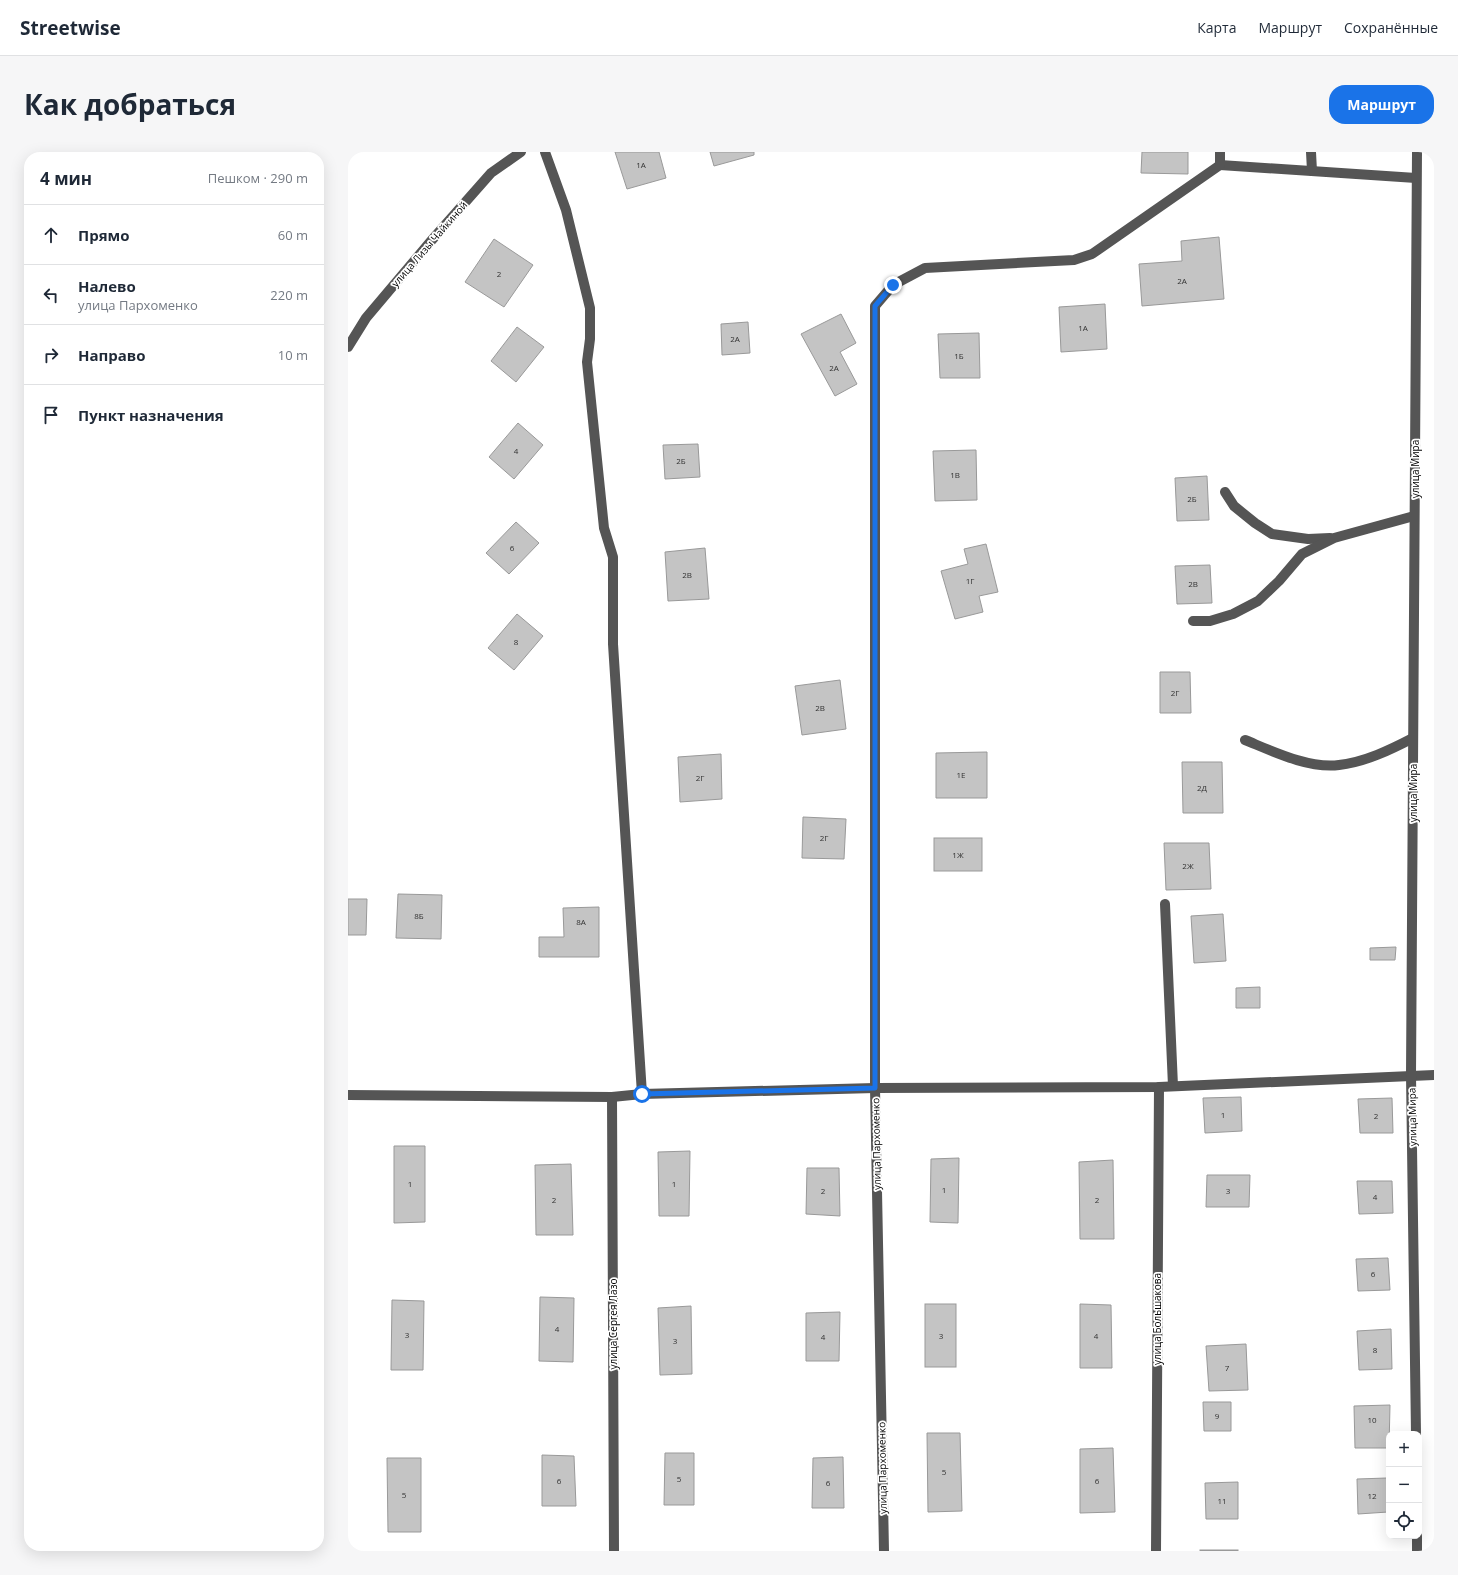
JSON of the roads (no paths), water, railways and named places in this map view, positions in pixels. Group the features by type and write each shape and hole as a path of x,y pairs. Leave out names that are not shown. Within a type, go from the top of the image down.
{"street":[{"name":"улица Лизы Чайкиной","path":"348,347 366,318 491,173 521,152"},
{"path":"545,152 566,210 590,308 590,339 587,362 604,528 613,557 613,644 642,1094"},
{"path":"1220,152 1220,165 1416,178"},
{"path":"1312,152 1312,171"},
{"name":"улица Мира","path":"1416,152 1412,1075 1416,1431"},
{"name":"улица Пархоменко","path":"884,1551 875,1088 875,306 893,285 925,268 1074,260 1092,254 1220,165"},
{"path":"1225,492 1234,506 1255,523 1272,534 1308,539 1334,538"},
{"path":"1193,621 1210,620 1233,614 1258,601 1279,581 1302,554 1334,538 1414,516"},
{"path":"1245,740 1294,758 1318,764 1338,765 1368,758 1413,738"},
{"path":"1165,904 1173,1086"},
{"path":"348,1095 612,1097 642,1094 875,1088 1159,1087 1434,1074"},
{"name":"улица Большакова","path":"1156,1551 1159,1087"},
{"name":"улица Сергея Лазо","path":"612,1097 614,1551"},
{"path":"1417,1539 1417,1551"}]}
